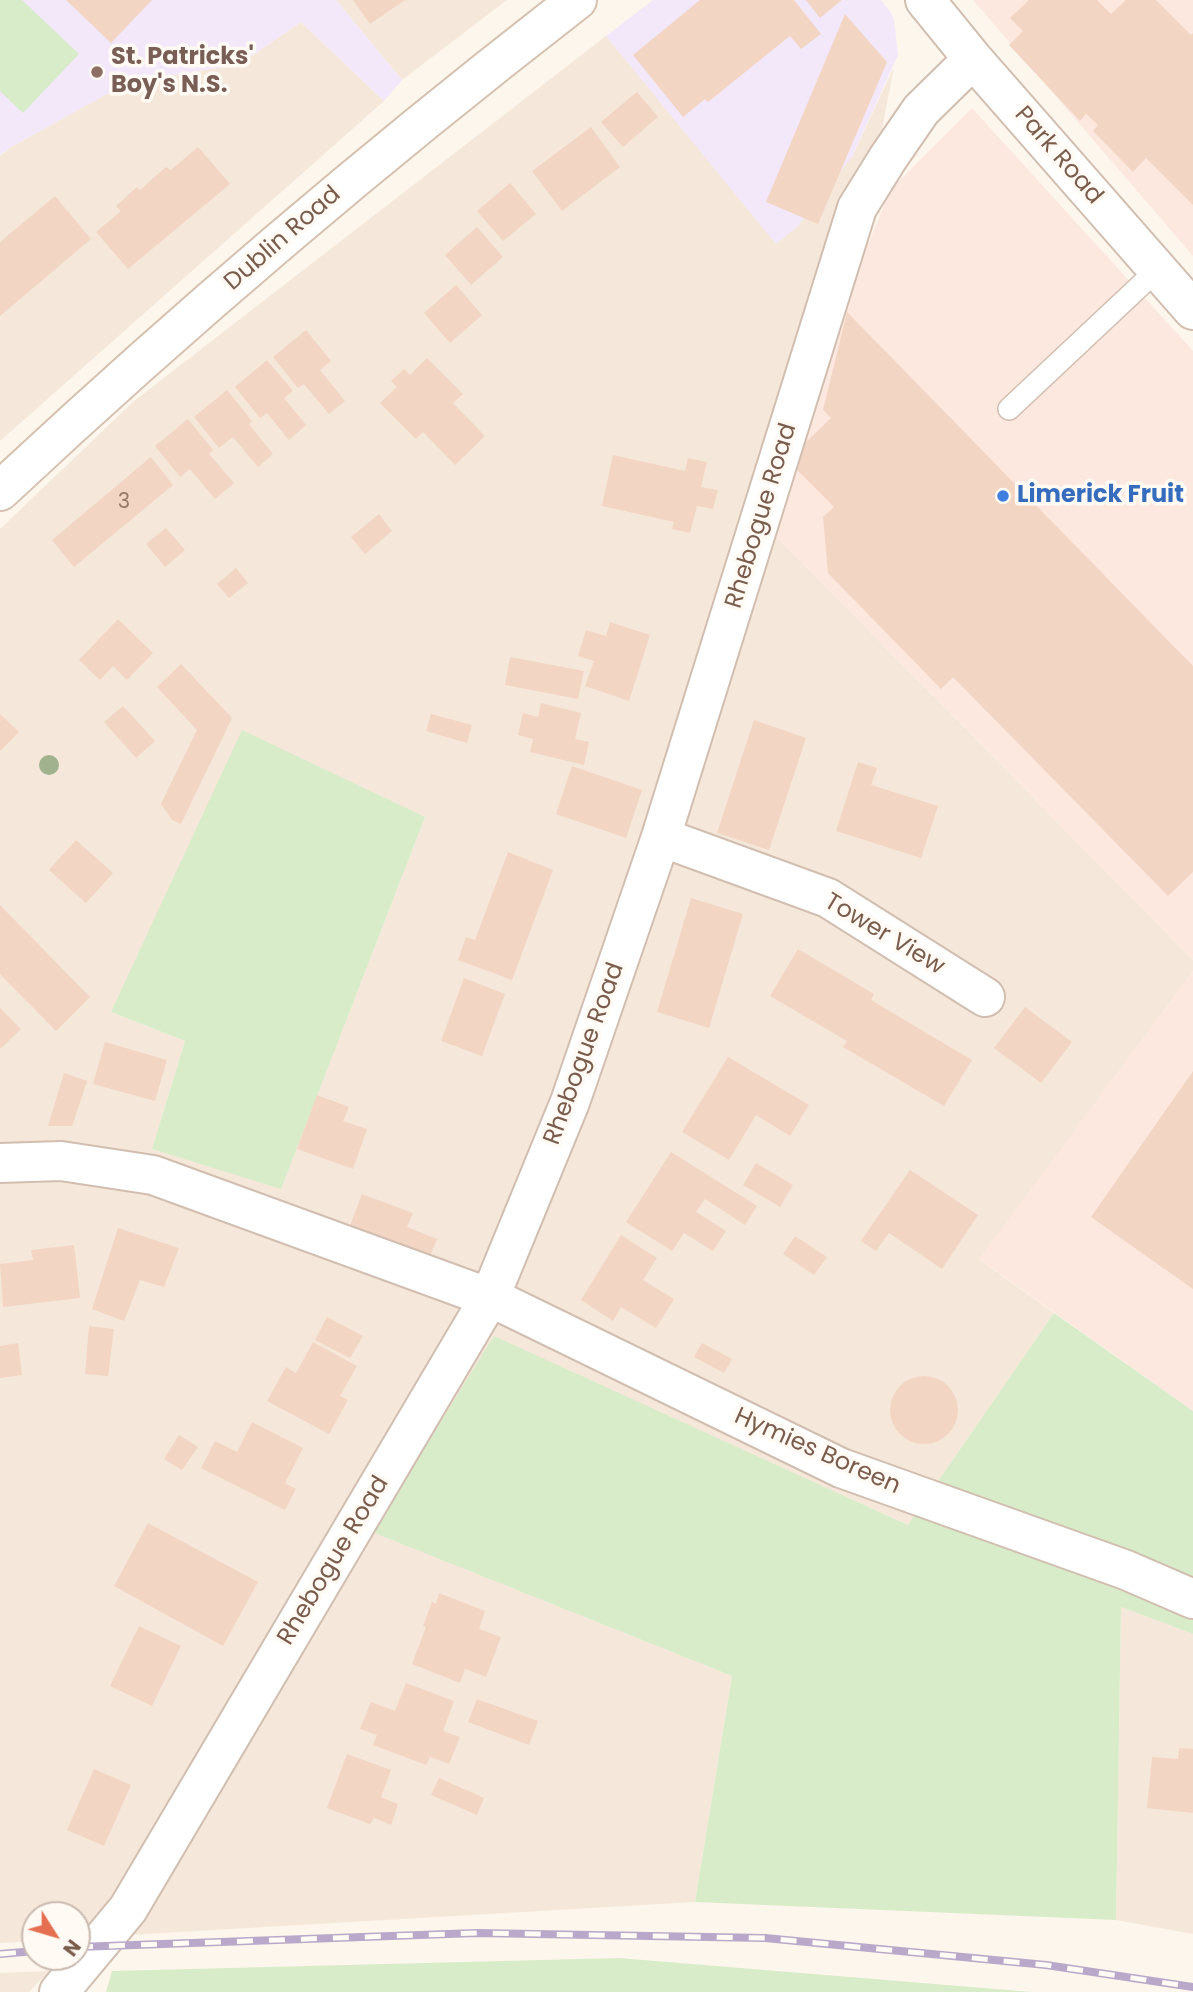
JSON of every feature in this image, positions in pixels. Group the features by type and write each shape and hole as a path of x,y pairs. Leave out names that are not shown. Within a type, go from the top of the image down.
{"street":[{"name":"Dublin Road","path":"0,491 126,373 350,181 577,0"},
{"name":"Park Road","path":"925,0 974,60 1193,310"},
{"name":"Rhebogue Road","path":"60,1992 128,1909 489,1297 570,1102 661,837 857,208 921,110 974,60"},
{"name":"Tower View","path":"661,837 828,898 985,997"},
{"name":"Hymies Boreen","path":"0,1163 61,1161 153,1175 489,1297 841,1468 1126,1570 1193,1599"}],"lane":[{"path":"1009,409 1157,270"}],"shaded area":[{"name":"St. Patricks' Boy's N.S.","path":"0,0 336,0 402,80 384,101 301,22 240,64 127,83 0,155"},
{"path":"336,0 507,0 402,80"},
{"path":"653,0 881,0 891,13 898,55 852,157 798,226 776,244 606,36"},
{"path":"973,0 1193,0 1193,256"},
{"path":"301,22 384,101 0,441 0,156 11,147 127,83 240,64"},
{"path":"606,36 722,176 852,157 894,67 853,280 772,532 1193,960 1193,971 980,1260 1054,1313 908,1525 494,1337 373,1532 732,1676 695,1902 91,1937 91,1901 21,1901 21,1942 0,1943 0,529 134,401","holes":["425,817 281,1188 152,1149 185,1041 111,1012"]},
{"path":"972,108 1193,351 1193,960 772,532 853,280 891,189"},
{"path":"1193,971 1193,1411 979,1259"},
{"path":"1121,1607 1193,1634 1193,1934 1116,1920"},
{"path":"49,1971 29,1992 0,1992 0,1973"}],"green space":[{"path":"0,0 22,0 79,54 23,113 0,91"},
{"path":"242,730 425,817 281,1189 152,1149 185,1041 111,1012"},
{"path":"1054,1313 1193,1411 1193,1634 1121,1607 1116,1920 695,1902 732,1676 372,1532 494,1336 908,1525"},
{"path":"619,1958 1032,1992 106,1992 112,1971"}],"building":[{"path":"66,0 152,0 111,43"},
{"path":"353,0 405,0 370,24"},
{"path":"700,0 794,0 821,34 801,49 790,36 708,102 705,99 683,117 633,55"},
{"path":"806,0 842,0 820,18"},
{"path":"1029,0 1097,0 1111,14 1126,0 1156,0 1191,35 1193,33 1193,205 1146,158 1133,172 1093,131 1098,125 1086,114 1080,121 1009,45 1023,31 1010,18"},
{"path":"845,14 887,62 818,224 766,202"},
{"path":"637,92 658,117 623,147 601,122"},
{"path":"591,127 620,167 562,211 532,171"},
{"path":"198,147 230,184 128,269 96,232 121,211 116,206 137,187 140,190 166,167 171,170"},
{"path":"510,183 536,214 503,241 477,211"},
{"path":"55,196 91,239 0,316 0,242"},
{"path":"477,227 503,257 471,285 445,255"},
{"path":"456,285 482,315 450,343 424,313"},
{"path":"847,312 1193,666 1193,872 1168,896 953,677 941,689 828,573 823,517 834,507 796,469 804,444 831,418 823,410"},
{"path":"306,330 331,361 320,370 345,401 329,414 304,384 298,388 273,357"},
{"path":"427,358 463,394 453,403 485,436 455,465 423,432 416,439 380,403 397,387 391,381 404,369 410,375"},
{"path":"267,360 293,391 284,398 306,425 289,440 267,413 260,418 235,387"},
{"path":"227,390 252,421 249,424 273,454 258,467 233,437 219,448 194,417"},
{"path":"188,419 213,450 209,454 234,483 215,499 190,469 180,477 155,446"},
{"path":"613,455 685,471 688,458 707,462 701,487 718,490 713,509 697,506 690,533 672,529 674,522 602,506"},
{"path":"151,457 173,485 74,567 52,540"},
{"path":"379,514 392,531 365,554 351,537"},
{"path":"166,528 185,550 165,567 146,544"},
{"path":"236,568 248,583 229,598 217,584"},
{"path":"118,619 153,653 127,680 113,666 100,680 79,660"},
{"path":"610,622 650,635 629,701 585,686 594,661 578,656 586,630 606,636"},
{"path":"510,657 584,671 578,699 505,685"},
{"path":"181,664 232,718 181,824 172,820 161,804 197,730 157,687"},
{"path":"541,703 581,713 575,739 589,742 584,765 530,752 533,739 518,735 523,713 538,717"},
{"path":"123,706 155,741 136,758 104,722"},
{"path":"0,714 19,732 0,751"},
{"path":"431,714 472,725 467,743 426,731"},
{"path":"754,720 806,738 769,850 717,833"},
{"path":"858,762 877,768 871,785 938,806 921,858 836,831"},
{"path":"572,766 642,790 626,838 556,814"},
{"path":"76,840 113,873 86,903 49,870"},
{"path":"508,852 553,870 512,980 458,960 466,937 475,940"},
{"path":"691,898 743,914 709,1028 657,1012"},
{"path":"0,905 90,997 56,1031 0,974"},
{"path":"798,949 874,994 871,1000 972,1060 944,1106 843,1047 847,1041 770,996"},
{"path":"464,978 505,994 482,1056 441,1041"},
{"path":"1025,1007 1072,1042 1041,1083 994,1048"},
{"path":"0,1008 21,1029 0,1049"},
{"path":"105,1042 167,1060 155,1101 93,1084"},
{"path":"728,1057 809,1105 790,1136 756,1115 729,1160 682,1132"},
{"path":"1193,1071 1193,1289 1091,1217"},
{"path":"64,1073 87,1081 72,1126 48,1126"},
{"path":"317,1095 349,1107 343,1121 367,1129 353,1169 297,1149"},
{"path":"671,1152 757,1206 745,1225 705,1199 696,1212 726,1231 713,1251 684,1233 672,1251 626,1222"},
{"path":"756,1163 793,1185 780,1207 743,1185"},
{"path":"910,1170 978,1215 942,1269 889,1233 876,1251 861,1241"},
{"path":"362,1194 413,1213 407,1227 437,1239 428,1261 348,1231"},
{"path":"118,1228 179,1248 164,1287 140,1280 124,1321 92,1309"},
{"path":"621,1235 657,1258 643,1280 674,1299 656,1328 621,1307 613,1321 581,1300"},
{"path":"795,1236 827,1257 814,1275 783,1254"},
{"path":"74,1245 80,1298 3,1307 0,1264 33,1260 31,1250"},
{"path":"327,1317 363,1336 350,1358 315,1340"},
{"path":"89,1326 114,1329 108,1376 85,1374"},
{"path":"313,1342 357,1366 340,1396 348,1400 329,1434 267,1401 286,1367 296,1373"},
{"path":"18,1343 22,1375 0,1378 0,1346"},
{"path":"702,1343 732,1359 724,1373 694,1357"},
{"path":"924,1376 937,1379 948,1386 955,1397 958,1410 955,1423 948,1434 937,1441 924,1444 911,1441 900,1434 893,1423 890,1410 893,1397 900,1386 911,1379"},
{"path":"252,1422 303,1448 285,1483 296,1489 285,1510 201,1468 215,1441 237,1452"},
{"path":"179,1435 198,1447 182,1470 164,1459"},
{"path":"148,1523 258,1582 223,1646 114,1586"},
{"path":"439,1593 485,1611 479,1629 501,1637 486,1677 465,1669 460,1683 412,1664 432,1602 436,1604"},
{"path":"139,1626 181,1646 152,1706 110,1686"},
{"path":"406,1683 454,1701 443,1731 460,1737 449,1764 430,1757 426,1765 373,1745 377,1735 360,1729 371,1702 395,1711"},
{"path":"477,1699 538,1721 529,1745 468,1722"},
{"path":"1179,1748 1193,1749 1193,1813 1147,1808 1152,1757 1178,1759"},
{"path":"347,1754 391,1770 381,1797 398,1804 391,1825 374,1818 370,1824 327,1808"},
{"path":"94,1769 131,1785 104,1846 67,1830"},
{"path":"439,1778 484,1798 477,1815 431,1795"}],"railway":[{"path":"91,1947 477,1933 765,1938 1046,1965 1193,1987"},
{"path":"0,1954 21,1952"}],"place":[{"name":"St. Patricks' Boy's N.S.","path":"97,72"},
{"name":"Limerick Fruit","path":"1003,496"}]}
